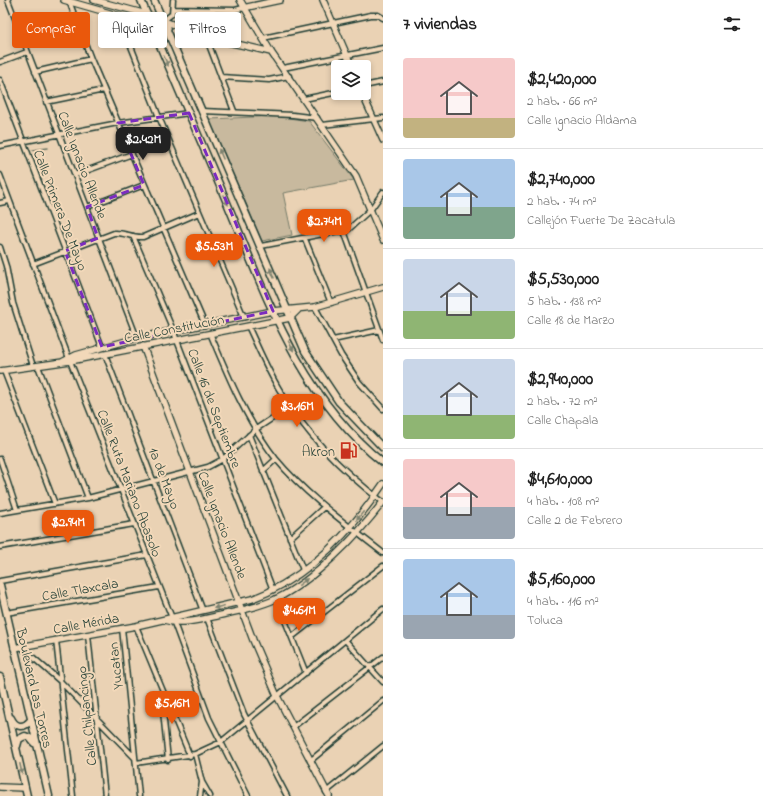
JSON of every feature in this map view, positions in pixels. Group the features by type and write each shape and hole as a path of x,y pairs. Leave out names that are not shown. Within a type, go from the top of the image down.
{"main road":[{"path":"94,0 139,12"},
{"path":"140,0 145,12"},
{"path":"154,0 159,12"},
{"path":"240,0 243,8 271,52 289,76 356,176 383,240"},
{"path":"243,8 280,0"},
{"path":"323,0 349,60"},
{"path":"66,1 105,12"},
{"path":"167,30 305,351 323,380 349,414 383,448"},
{"path":"241,45 271,52"},
{"path":"161,48 273,311 306,375 325,403 350,433 383,462"},
{"path":"365,100 383,140"},
{"name":"Calle Constitución","path":"2,371 62,362 102,347 173,330 273,311 287,309 298,310 315,307 383,287"},
{"path":"290,318 298,310"},
{"name":"Calle Constitución","path":"69,359 105,354 290,318"},
{"name":"Calle Ignacio Allende","path":"143,346 242,610 277,696 328,794"},
{"path":"173,620 252,599 273,590 303,570 351,528 383,484"},
{"path":"173,620 207,618 242,610 276,598 317,571 357,533 383,502"},
{"name":"Boulevard Las Torres","path":"0,584 6,613 17,647 30,721 49,796"},
{"name":"Calle Mérida","path":"17,647 163,620 173,620"},
{"path":"0,677 27,796"},
{"path":"8,712 13,722 18,726 24,726 30,721"},
{"path":"17,751 19,739 25,736 30,738 37,748"},
{"path":"0,788 25,788"}],"street":[{"name":"Calle Ignacio Allende","path":"8,0 13,12"},
{"path":"167,19 171,16 173,0"},
{"path":"66,1 71,12"},
{"path":"173,9 236,10 243,8"},
{"path":"263,38 371,15 378,15 383,18"},
{"name":"Calle Ignacio Allende","path":"26,48 76,175 98,238 137,338"},
{"path":"86,48 205,325"},
{"path":"132,48 199,213 244,317"},
{"path":"210,48 234,111"},
{"path":"283,68 383,48"},
{"path":"0,62 27,52"},
{"path":"35,72 91,59"},
{"path":"221,77 269,80 289,76"},
{"name":"Calle Primera De Mayo","path":"0,80 102,347"},
{"path":"371,85 383,82"},
{"path":"46,102 104,90"},
{"path":"304,99 331,93"},
{"path":"202,111 234,111 317,118"},
{"path":"0,146 118,123 189,113"},
{"path":"322,125 383,118"},
{"path":"76,175 132,154"},
{"name":"Calle Ruta Mariano Abasolo","path":"0,175 69,359 173,620 209,718 248,796"},
{"path":"88,207 144,185"},
{"path":"261,246 305,239 349,229 371,209 383,192"},
{"path":"0,203 9,201"},
{"path":"33,264 98,238 122,233 143,237 199,213"},
{"path":"344,231 383,340"},
{"name":"Calle 16 de Septiembre","path":"133,236 177,340 273,590"},
{"path":"305,239 331,303"},
{"path":"0,247 6,266 13,303 35,366 88,498"},
{"path":"315,307 359,382 383,409"},
{"path":"248,326 268,370 291,406 317,441 335,461 383,502"},
{"path":"333,340 379,330"},
{"path":"210,333 240,401 276,459 324,507 383,553"},
{"name":"1a de Mayo","path":"105,354 155,480 203,611"},
{"path":"2,371 55,504"},
{"path":"0,513 88,498 208,467 223,460 256,429 291,406"},
{"name":"Calle 16 de Septiembre","path":"250,434 263,471 303,570"},
{"path":"263,471 276,459"},
{"path":"0,460 17,510"},
{"path":"290,538 324,507"},
{"path":"0,547 134,524"},
{"path":"0,581 147,556"},
{"path":"292,637 383,566"},
{"name":"Calle Tlaxcala","path":"6,613 159,587"},
{"path":"276,598 306,673"},
{"path":"17,647 60,681 136,760 168,760 190,756 221,742 346,641 383,609"},
{"path":"207,618 244,714 287,796"},
{"path":"136,626 190,756"},
{"name":"Yucatan","path":"122,628 139,796"},
{"name":"Calle Chilpancingo","path":"88,634 105,796"},
{"path":"56,640 73,796"},
{"path":"346,641 383,682"},
{"path":"293,727 371,668 383,657"},
{"path":"163,692 163,711 168,760"},
{"path":"310,761 383,701"},
{"path":"328,794 383,746"},
{"path":"195,754 202,782 210,796"},
{"path":"200,796 202,782"}],"highlighted area":[{"path":"189,113 273,311 102,347 65,251 98,238 87,207 144,185 118,123"}],"shaded area":[{"path":"275,116 309,121 354,180 283,193 292,235 262,241 210,119"}],"waterway":[{"path":"33,150 48,148"}],"place":[{"name":"Akron","path":"348,451"}]}
